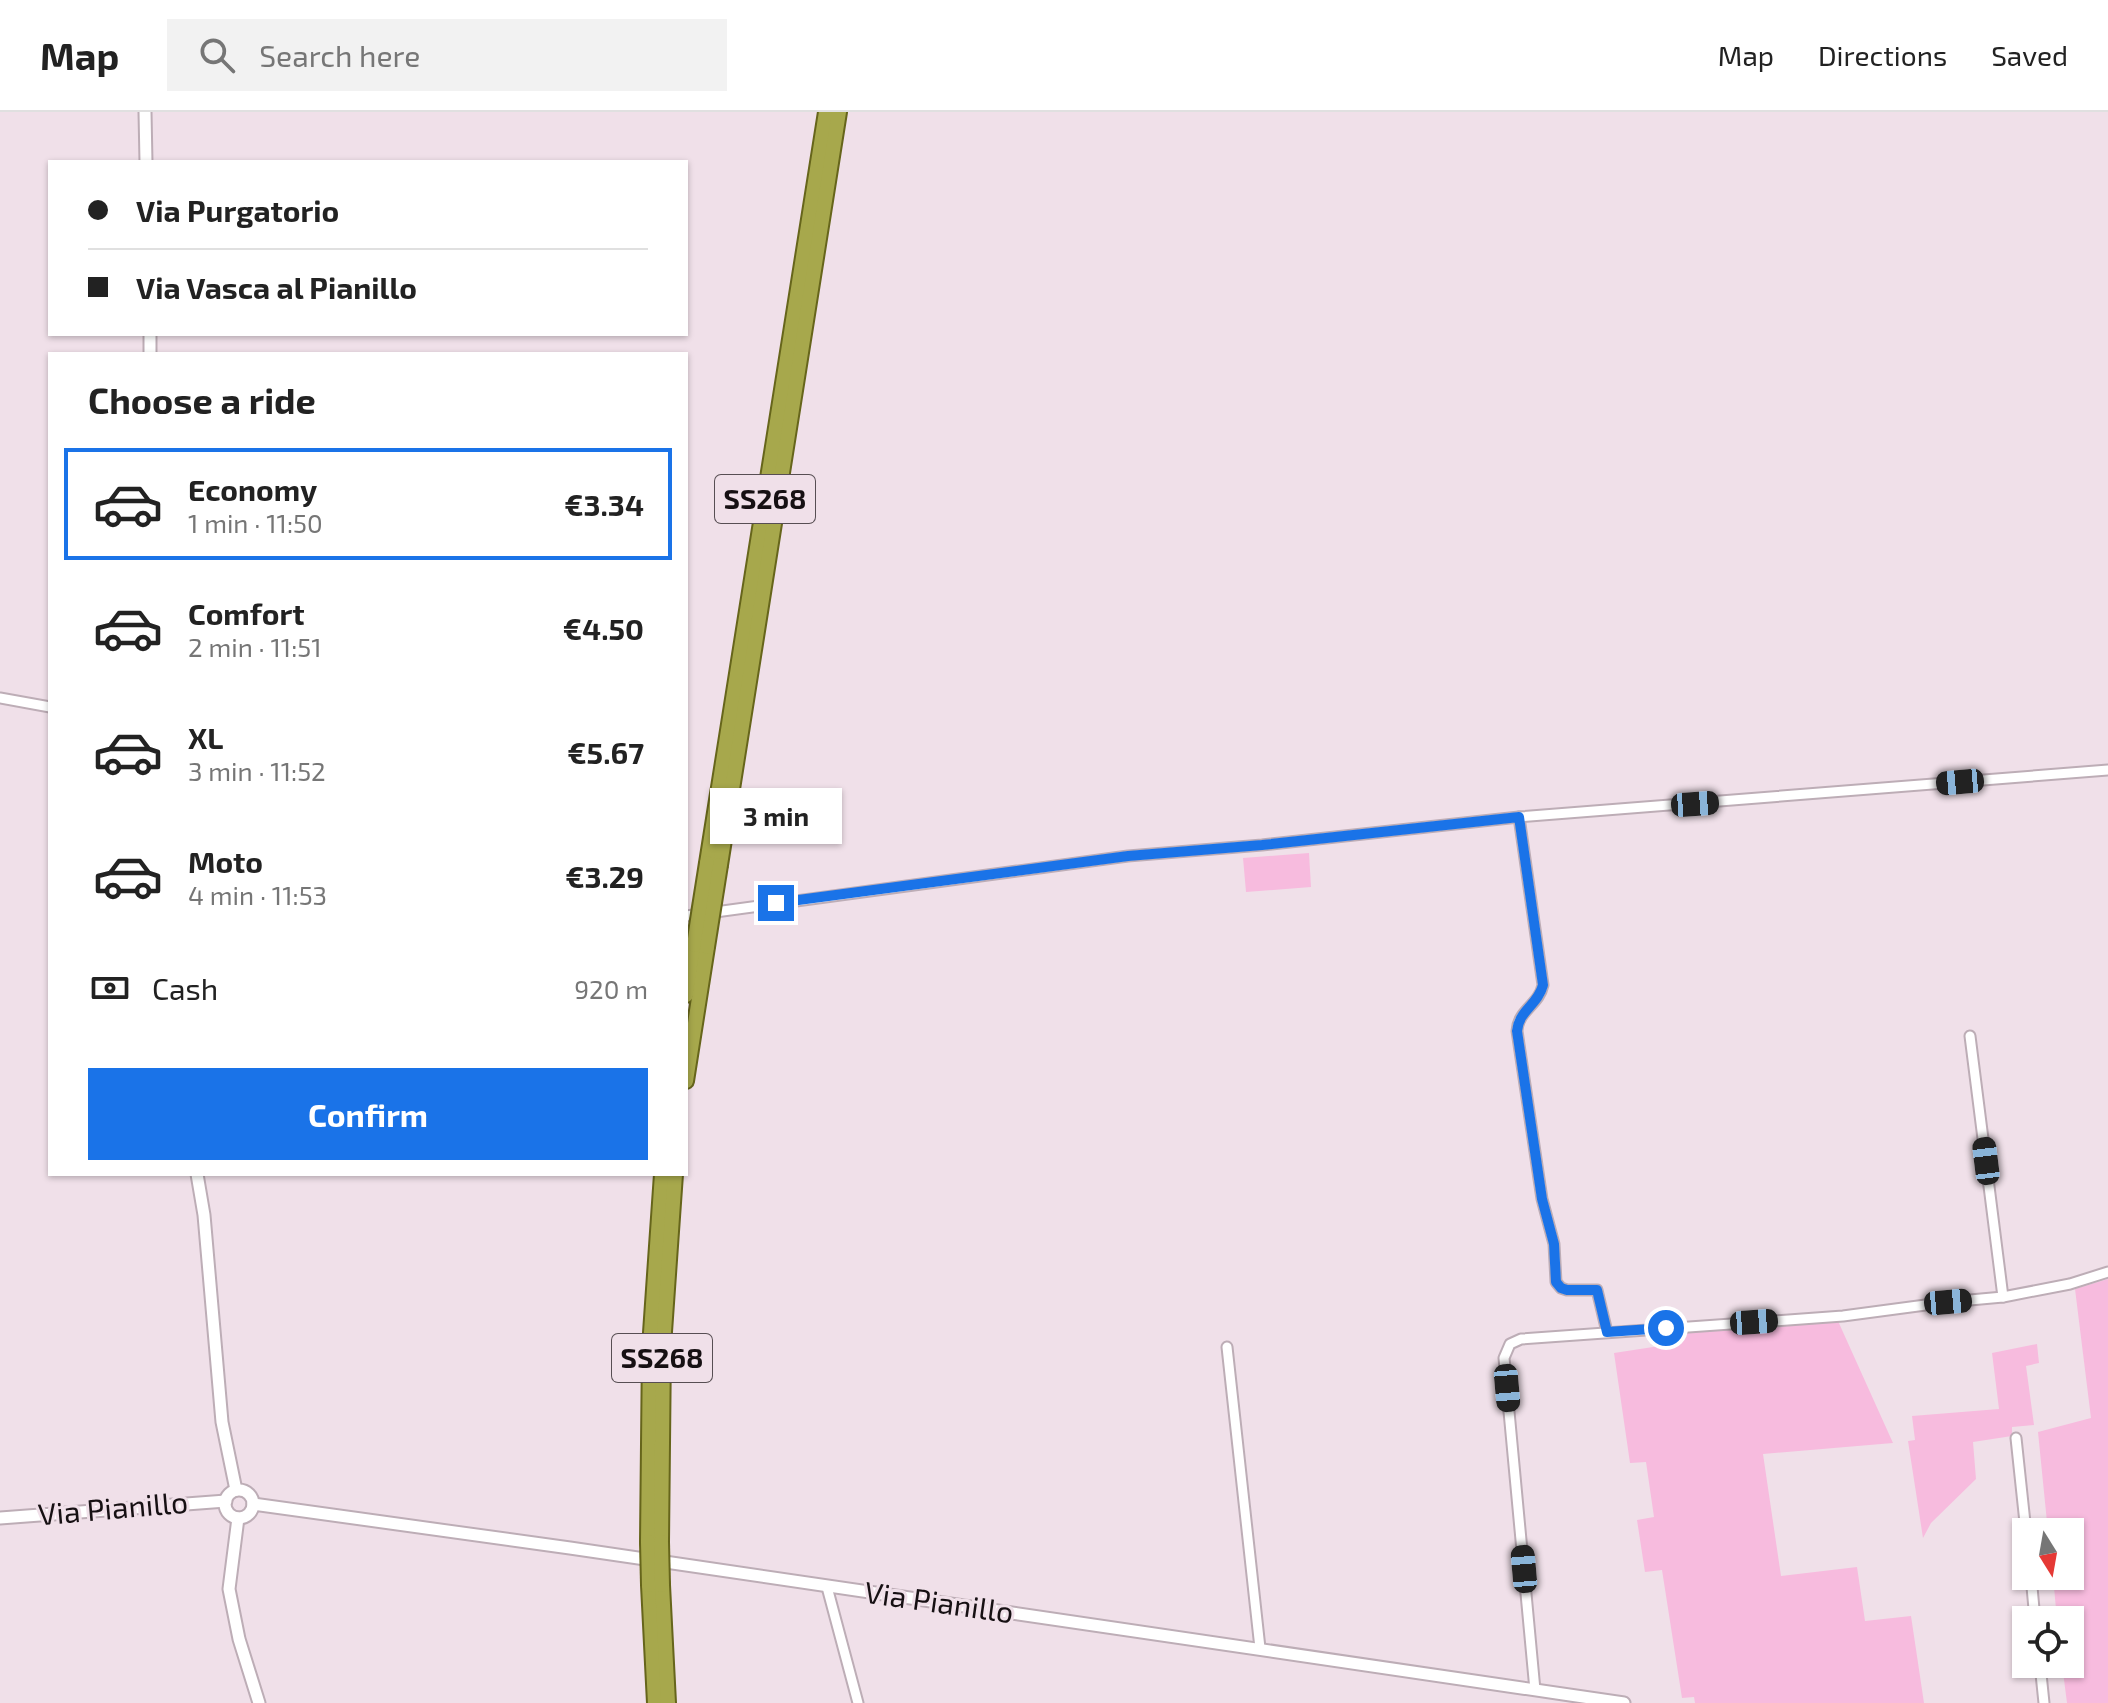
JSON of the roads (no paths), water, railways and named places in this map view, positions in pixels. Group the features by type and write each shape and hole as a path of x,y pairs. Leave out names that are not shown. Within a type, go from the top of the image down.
{"highway":[{"name":"SS268","path":"688,1062 700,946 833,113"},
{"name":"SS268","path":"688,988 700,946"},
{"name":"SS268","path":"655,1703 650,1347 662,1176"},
{"name":"SS268","path":"654,1542 675,1176"},
{"name":"SS268","path":"655,1585 668,1703"}],"street":[{"path":"145,112 146,160"},
{"path":"0,698 48,707"},
{"path":"688,916 1128,856 1519,817 2108,770"},
{"path":"1519,817 1543,985 1541,994 1520,1016 1517,1031 1542,1199 1554,1244 1556,1282 1567,1290 1597,1290 1607,1332"},
{"path":"1970,1036 2003,1297"},
{"path":"197,1176 204,1215 222,1422 236,1490"},
{"path":"1535,1690 1504,1358 1510,1344 1521,1339 1843,1316 2003,1297 2070,1284 2108,1272"},
{"path":"1227,1347 1260,1648"},
{"path":"2016,1438 2025,1518"},
{"path":"236,1490 248,1493 253,1504 250,1512 238,1518 230,1514 226,1501 236,1490"},
{"name":"Via Pianillo","path":"0,1518 226,1501"},
{"name":"Via Pianillo","path":"253,1504 277,1505 1624,1703"},
{"path":"238,1518 229,1589 239,1639 259,1703"},
{"path":"827,1587 858,1703"},
{"path":"2041,1678 2044,1703"}]}
